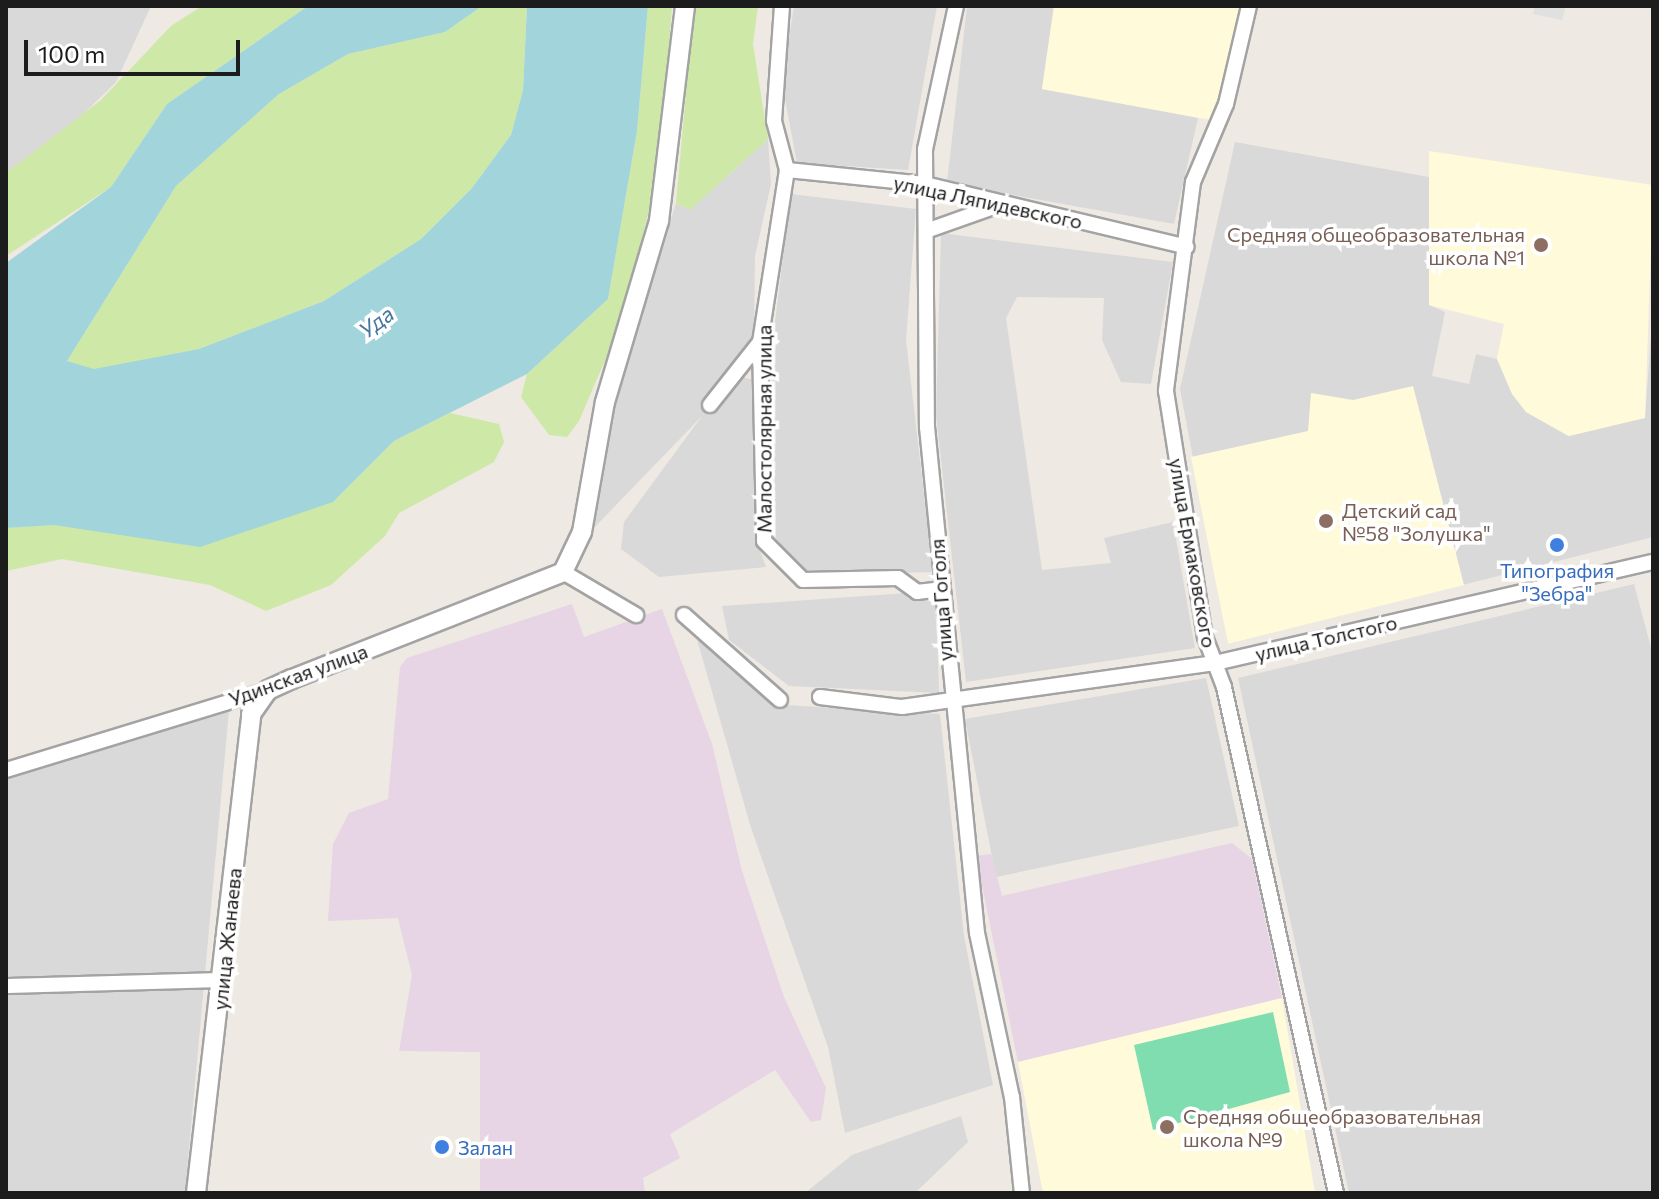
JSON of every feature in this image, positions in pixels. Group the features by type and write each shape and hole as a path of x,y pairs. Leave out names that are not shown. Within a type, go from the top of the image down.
{"street":[{"path":"636,615 563,572 575,552 605,402 659,221 685,6"},
{"name":"Малостолярная улица","path":"782,6 774,121 787,170 760,342 764,541 781,565 803,580 898,578 917,592 941,589"},
{"name":"улица Гоголя","path":"956,6 928,111 922,340 948,702 977,933 1008,1071 1022,1193"},
{"name":"улица Ермаковского","path":"1249,6 1226,104 1193,182 1167,401 1215,663 1336,1193"},
{"name":"улица Ляпидевского","path":"787,170 925,184 1187,247"},
{"path":"926,231 1006,203"},
{"path":"710,405 760,342"},
{"name":"улица Толстого","path":"820,697 902,707 1215,663 1653,562"},
{"name":"Удинская улица","path":"6,770 268,690 563,572"},
{"path":"684,615 780,700"},
{"name":"улица Жанаева","path":"196,1193 223,980 251,714 268,690"},
{"path":"6,986 223,980"}],"shaded area":[{"path":"6,6 151,6 116,82 6,190"},
{"path":"794,6 937,6 908,170 797,163 782,83"},
{"path":"967,6 1054,6 1042,89 1198,118 1174,224 947,183"},
{"path":"1054,6 1240,6 1216,121 1042,89"},
{"path":"1535,6 1566,6 1562,20 1533,14"},
{"path":"768,139 771,184 755,256 754,338 712,402 743,377 753,380 756,540 766,567 659,577 621,549 624,522 702,416 588,534 613,407 676,203 690,210"},
{"path":"1235,142 1429,177 1429,305 1445,312 1432,376 1469,384 1476,354 1497,359 1526,412 1568,436 1645,417 1653,309 1653,537 1228,644 1180,389"},
{"name":"Средняя общеобразовательная школа №1","path":"1429,151 1653,185 1645,418 1569,436 1526,412 1512,394 1497,359 1504,324 1429,305"},
{"path":"791,194 916,209 906,340 933,572 821,575 791,567 776,538 772,346"},
{"path":"941,233 1173,262 1151,384 1121,382 1102,340 1104,298 1017,297 1006,318 1042,570 1111,563 1104,538 1173,522 1195,648 966,682 936,415"},
{"name":"Детский сад №58 \"Золушка\"","path":"1413,386 1464,585 1228,644 1191,457 1308,431 1311,393 1353,400"},
{"path":"1634,584 1653,655 1653,1193 1349,1193 1238,678"},
{"path":"936,591 939,693 789,686 729,640 722,606"},
{"path":"572,604 584,637 662,609 712,744 742,871 784,997 826,1088 821,1120 811,1122 775,1070 670,1134 680,1158 643,1178 645,1193 480,1193 480,1052 399,1051 412,975 398,918 328,921 333,844 349,813 388,799 400,667 407,658"},
{"path":"694,629 784,705 940,714 964,936 993,1085 845,1133 828,1047 751,828"},
{"path":"1206,678 1239,826 996,877 965,719"},
{"path":"229,710 185,1193 6,1193 6,777"},
{"path":"1232,843 1252,859 1282,998 1018,1062 976,856 991,854 1002,896"},
{"name":"Средняя общеобразовательная школа №9","path":"1282,998 1315,1193 1043,1193 1018,1062"},
{"path":"961,1116 968,1142 915,1193 805,1193 852,1155"}],"green space":[{"path":"202,6 308,6 167,104 111,187 6,256 6,173 101,100 171,26"},
{"path":"482,6 527,6 523,90 511,135 472,188 421,239 324,301 199,349 94,370 67,361 176,186 279,94 348,54 445,32"},
{"path":"648,6 672,6 660,163 624,316 579,421 567,437 549,435 521,397 527,374 608,299 637,131"},
{"path":"694,6 758,6 753,44 768,139 690,210 676,203"},
{"path":"450,413 499,424 504,442 494,462 399,513 385,536 331,585 266,611 210,585 62,559 6,571 6,528 333,502 394,441"},
{"path":"1273,1012 1290,1092 1153,1130 1134,1045"}],"water":[{"name":"Уда","path":"308,6 482,6 445,32 348,54 279,94 176,186 67,361 94,369 199,349 324,301 421,239 472,188 511,135 523,90 527,6 648,6 637,131 608,299 527,374 394,441 333,502 200,547 54,525 6,528 6,263 111,187 167,104"}],"place":[{"name":"Средняя общеобразовательная школа №1","path":"1541,245"},
{"name":"Детский сад №58 \"Золушка\"","path":"1326,521"},
{"name":"Типография \"Зебра\"","path":"1557,545"},
{"name":"Средняя общеобразовательная школа №9","path":"1167,1127"},
{"name":"Залан","path":"442,1147"}]}
